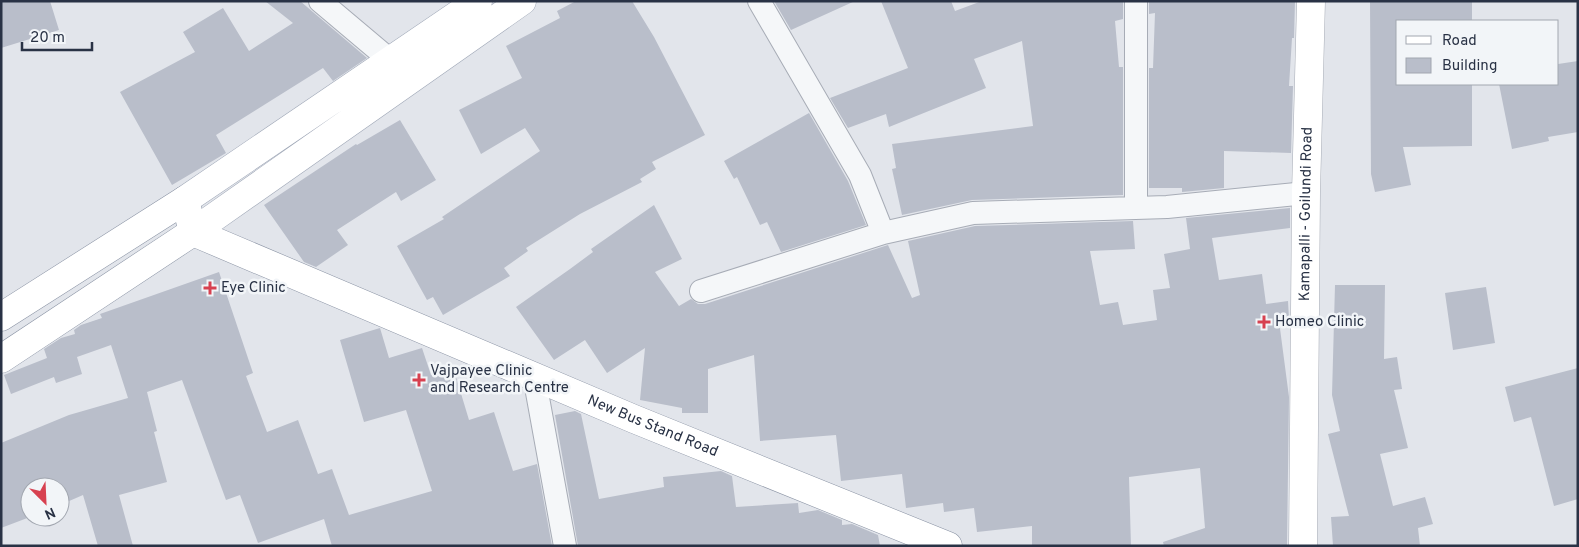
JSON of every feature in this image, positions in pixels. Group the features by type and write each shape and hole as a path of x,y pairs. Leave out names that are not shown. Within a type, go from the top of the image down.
{"main road":[{"path":"1,318 185,200 392,62 478,1"},
{"path":"1,360 193,232 522,1"},
{"name":"Kamapalli - Goilundi Road","path":"1303,546 1306,193 1311,1"},
{"path":"185,200 193,232"},
{"name":"New Bus Stand Road","path":"193,232 534,376 948,546"}],"street":[{"path":"320,1 413,79"},
{"path":"759,1 860,176 883,233"},
{"path":"1136,1 1136,208"},
{"path":"701,291 883,233 973,213 1136,208 1306,193"},
{"path":"534,376 565,546"}],"building":[{"path":"1,1 50,1 59,30 1,48"},
{"path":"265,1 300,1 367,58 333,81 323,68 216,135 226,153 172,185 120,92 195,52 183,32 223,8 249,51 293,23"},
{"path":"576,1 632,1 654,37 705,135 652,162 656,169 640,179 642,182 580,214 526,248 528,251 504,268 510,276 443,315 433,297 427,300 397,246 444,219 442,217 540,151 525,128 481,154 459,110 522,78 506,46 560,18 557,11"},
{"path":"774,1 855,1 791,30"},
{"path":"881,1 951,1 955,11 982,1 1123,1 1123,19 1115,21 1119,67 1123,67 1123,195 972,200 902,215 892,169 896,168 892,144 1033,126 1022,41 974,59 986,88 889,127 886,114 848,128 830,98 908,68"},
{"path":"1149,1 1295,1 1294,38 1292,38 1289,86 1293,86 1291,153 1224,151 1224,188 1182,192 1182,188 1149,188 1149,68 1153,68 1155,13 1149,14"},
{"path":"1370,1 1472,1 1472,20 1396,20 1396,85 1472,85 1472,146 1403,147 1411,185 1375,192 1371,174"},
{"path":"1578,61 1578,132 1548,137 1549,141 1512,149 1499,85 1559,85 1559,64"},
{"path":"809,113 848,181 866,225 781,252 767,222 760,225 737,177 734,179 724,161"},
{"path":"400,120 436,180 401,201 396,192 337,230 348,245 316,267 304,262 264,205 356,144"},
{"path":"654,205 682,259 655,272 679,306 691,299 698,304 705,304 888,245 912,298 920,295 908,241 975,226 1133,221 1135,249 1090,251 1100,305 1118,302 1123,325 1157,320 1153,290 1170,288 1164,254 1190,249 1186,218 1290,208 1290,228 1212,238 1219,280 1262,274 1266,304 1288,301 1289,319 1279,321 1289,397 1287,546 1164,546 1163,542 1205,528 1200,468 1129,477 1131,546 1032,546 1032,526 977,532 974,508 944,512 943,503 906,508 902,474 841,481 836,435 760,441 754,355 708,369 708,413 682,413 682,408 640,400 645,348 607,373 585,340 554,360 516,307 593,252 591,249"},
{"path":"219,272 253,373 246,376 267,432 298,420 318,474 332,469 349,515 432,491 406,410 364,422 340,340 380,328 389,358 422,348 431,375 453,367 469,420 494,412 513,471 537,464 552,546 332,546 324,519 258,543 240,495 226,500 182,380 147,392 157,431 154,432 167,482 119,495 133,546 98,546 83,495 70,501 70,477 20,477 20,521 1,528 1,443 69,415 128,398 111,345 77,357 82,374 56,383 54,377 11,394 4,375 47,358 44,349 61,338 75,334 74,330 81,325 102,318 100,314"},
{"path":"1335,285 1385,285 1384,359 1397,357 1402,389 1394,390 1408,448 1380,454 1393,506 1425,497 1433,524 1418,528 1420,546 1333,546 1331,517 1349,516 1328,434 1340,431 1332,395"},
{"path":"1486,287 1495,343 1453,350 1445,293"},
{"path":"1578,368 1578,499 1554,506 1531,417 1514,422 1505,387"},
{"path":"575,411 581,414 599,499 664,487 663,477 721,471 732,476 736,507 798,503 799,513 818,510 842,520 842,525 852,524 878,535 880,546 578,546 555,415"}],"place":[{"name":"Eye Clinic","path":"210,288"},
{"name":"Homeo Clinic","path":"1264,322"},
{"name":"Vajpayee Clinic and Research Centre","path":"419,380"}]}
